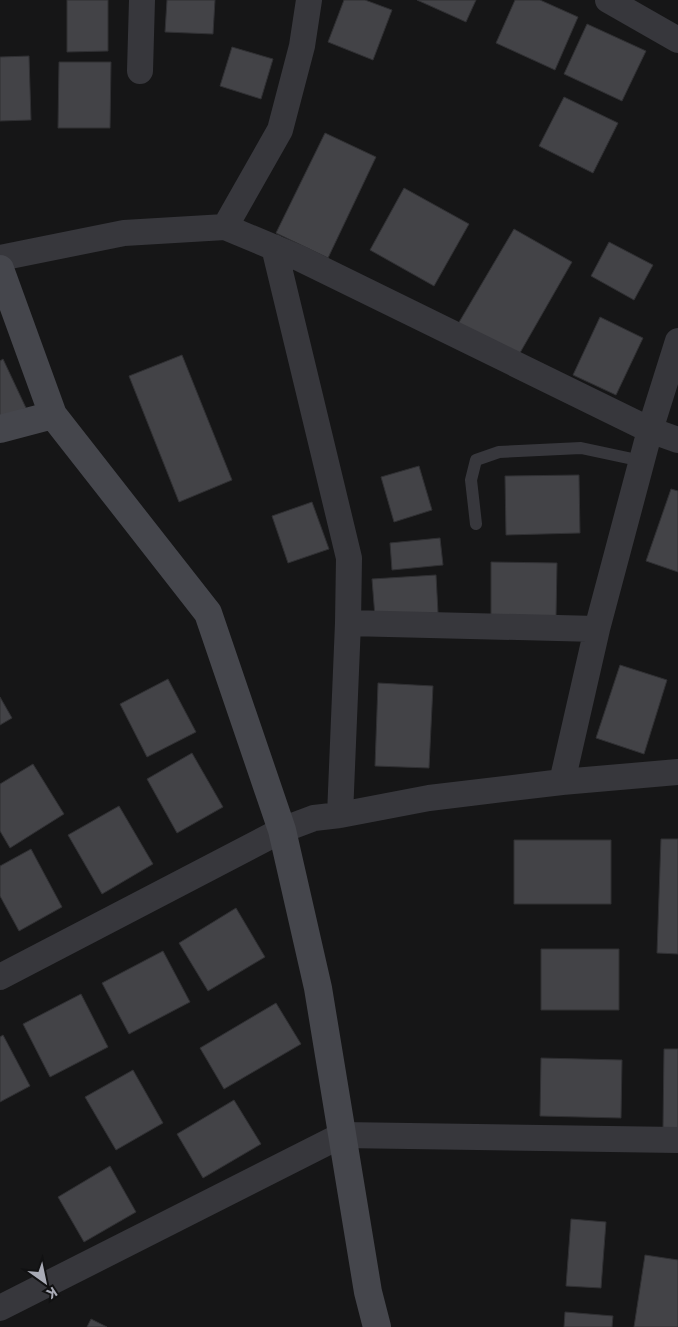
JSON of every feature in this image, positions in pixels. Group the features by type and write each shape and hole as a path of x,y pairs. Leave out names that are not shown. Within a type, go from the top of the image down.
{"street":[{"path":"140,71 142,0"},
{"path":"225,227 280,130 302,46 309,0"},
{"path":"608,0 678,40"},
{"path":"0,258 124,233 225,227 308,262 650,430 678,440"},
{"path":"274,247 349,558 340,816"},
{"path":"0,270 53,415 208,612 282,830 318,988 368,1292 377,1327"},
{"path":"562,782 597,629 650,430 678,341"},
{"path":"0,429 53,415"},
{"path":"348,623 597,629"},
{"path":"0,977 282,830 314,818 340,816 429,798 562,782 678,772"},
{"path":"0,1308 342,1135 678,1140"}],"lane":[{"path":"476,524 471,480 476,460 499,452 580,448 642,461"}],"building":[{"path":"67,0 108,0 108,51 67,52"},
{"path":"167,0 215,0 213,34 165,32"},
{"path":"344,0 365,0 392,10 373,60 328,42"},
{"path":"417,0 476,0 466,22"},
{"path":"515,0 540,0 578,17 555,70 496,43"},
{"path":"587,24 646,51 622,101 564,74"},
{"path":"232,47 273,59 261,99 220,86"},
{"path":"29,56 31,120 0,121 0,57"},
{"path":"59,62 111,62 110,128 58,128"},
{"path":"564,97 618,123 593,173 539,146"},
{"path":"325,133 376,157 328,258 276,233"},
{"path":"404,188 469,224 434,286 370,250"},
{"path":"514,229 572,262 517,358 458,324"},
{"path":"609,242 653,265 634,300 591,276"},
{"path":"600,317 643,338 616,395 573,375"},
{"path":"182,355 232,480 179,502 129,376"},
{"path":"3,359 26,408 0,419 0,361"},
{"path":"419,466 432,510 394,522 381,477"},
{"path":"579,475 580,533 506,535 505,476"},
{"path":"671,489 678,491 678,572 646,561"},
{"path":"312,502 329,549 288,563 272,516"},
{"path":"440,538 443,565 392,570 390,543"},
{"path":"491,562 557,563 556,616 491,615"},
{"path":"436,575 438,613 375,617 372,579"},
{"path":"620,665 667,680 644,754 596,738"},
{"path":"168,679 196,732 147,757 120,704"},
{"path":"378,683 433,686 429,768 375,766"},
{"path":"0,697 12,718 0,725"},
{"path":"192,753 223,807 177,833 147,779"},
{"path":"33,764 64,814 10,848 0,831 0,784"},
{"path":"119,806 153,864 102,894 68,835"},
{"path":"661,839 678,839 678,954 657,953"},
{"path":"514,840 611,840 611,904 514,904"},
{"path":"31,849 62,907 19,931 0,896 0,866"},
{"path":"236,908 265,957 208,991 179,943"},
{"path":"541,949 619,949 619,1010 541,1010"},
{"path":"163,951 190,1002 129,1034 102,983"},
{"path":"81,994 108,1047 50,1077 23,1024"},
{"path":"276,1003 301,1044 224,1089 200,1048"},
{"path":"3,1035 30,1086 0,1102 0,1037"},
{"path":"664,1049 678,1049 678,1128 663,1128"},
{"path":"541,1058 622,1060 621,1118 540,1116"},
{"path":"133,1070 163,1123 116,1150 85,1097"},
{"path":"234,1100 261,1144 203,1178 177,1134"},
{"path":"110,1166 136,1212 84,1242 58,1197"},
{"path":"571,1219 606,1222 601,1288 566,1286"},
{"path":"645,1255 678,1260 678,1327 634,1327"},
{"path":"565,1312 613,1316 612,1327 564,1327"},
{"path":"91,1319 107,1327 87,1327"}]}
